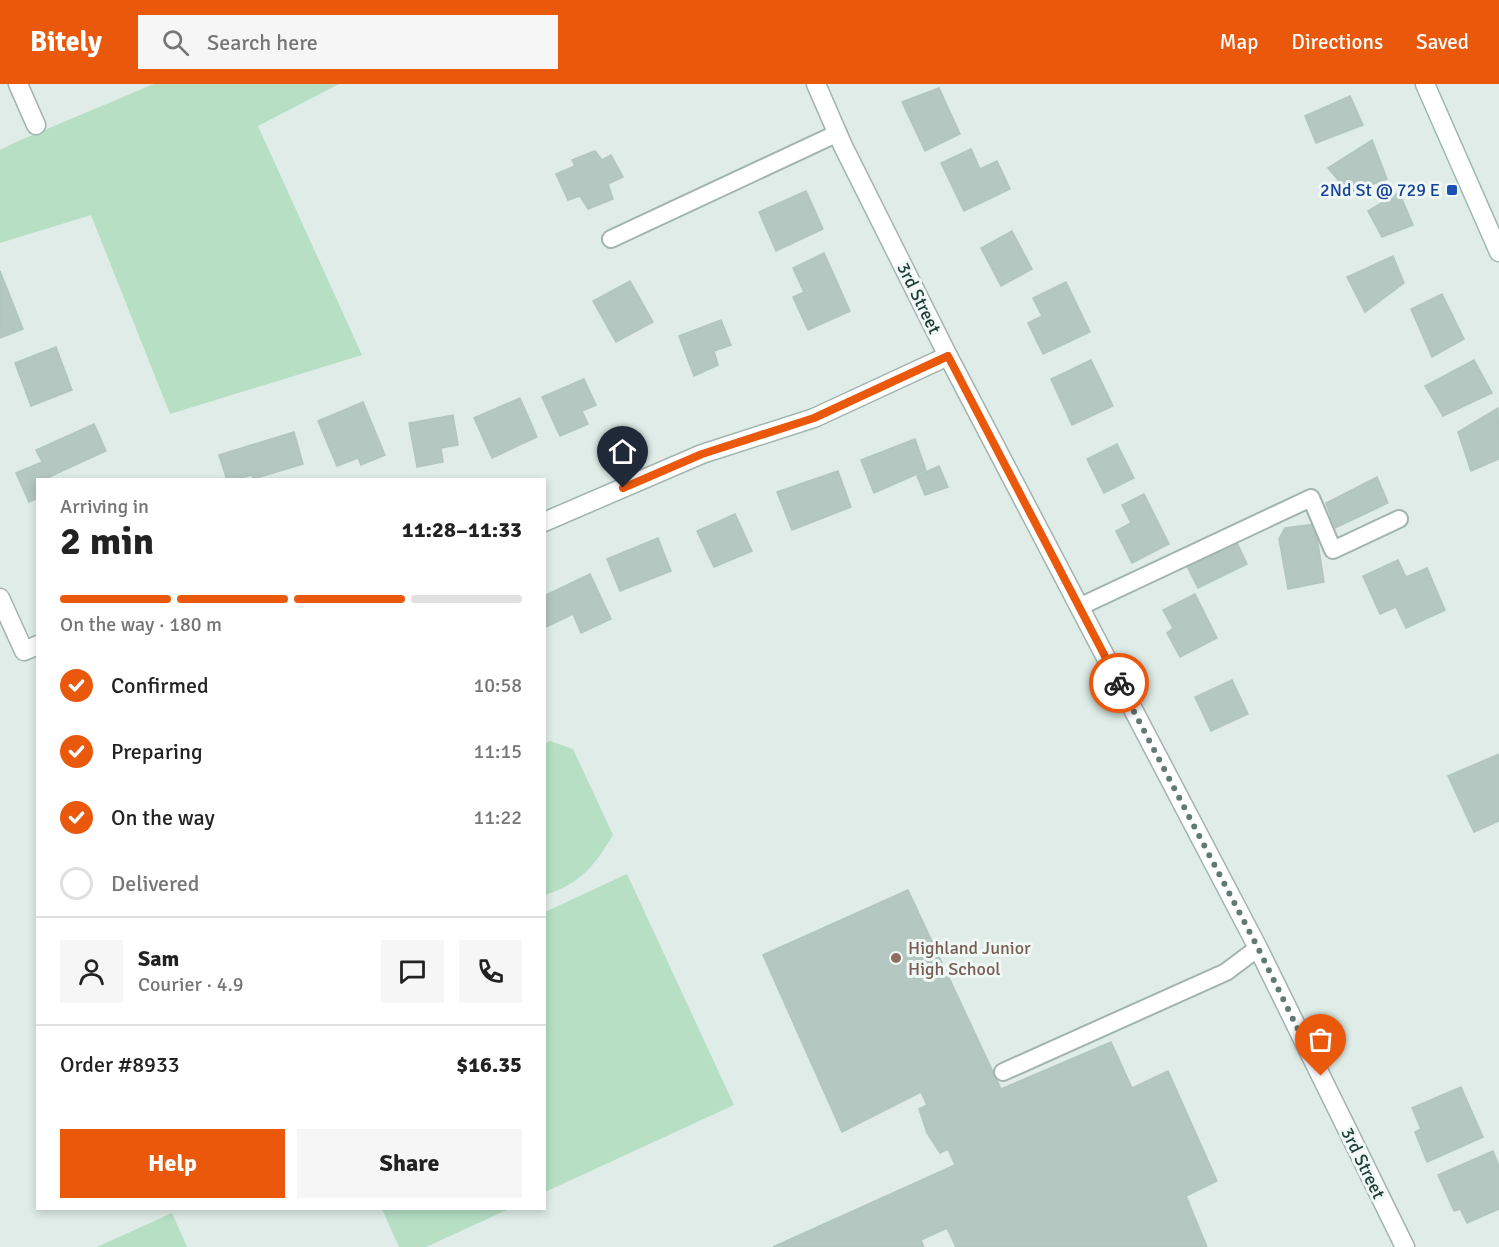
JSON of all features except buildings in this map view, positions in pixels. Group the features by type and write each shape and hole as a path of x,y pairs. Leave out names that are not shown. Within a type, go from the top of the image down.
{"street":[{"path":"18,84 36,125"},
{"name":"3rd Street","path":"816,84 948,356 1258,948 1405,1247"},
{"path":"1425,84 1499,252"},
{"path":"546,521 702,454 814,418 948,356"},
{"path":"0,598 31,648"}],"lane":[{"path":"610,239 838,133"},
{"path":"1079,607 1311,498 1333,550 1399,519"},
{"path":"1003,1072 1226,972 1258,948"}],"green space":[{"path":"154,84 339,84 258,126 362,355 170,414 91,215 0,243 0,150"},
{"path":"550,741 573,749 613,835 585,872 568,885 546,895 546,743"},
{"path":"627,874 734,1105 546,1192 546,912"},
{"path":"382,1210 507,1210 426,1247 399,1247"},
{"path":"172,1213 187,1247 97,1247"}],"way so far":[{"path":"1119,683 1258,948 1321,1076"}],"place":[{"name":"2Nd St @ 729 E","path":"1452,190"},
{"name":"Highland Junior High School","path":"896,958"}],"route":[{"path":"623,488 702,454 814,418 948,356 1119,683"}]}
